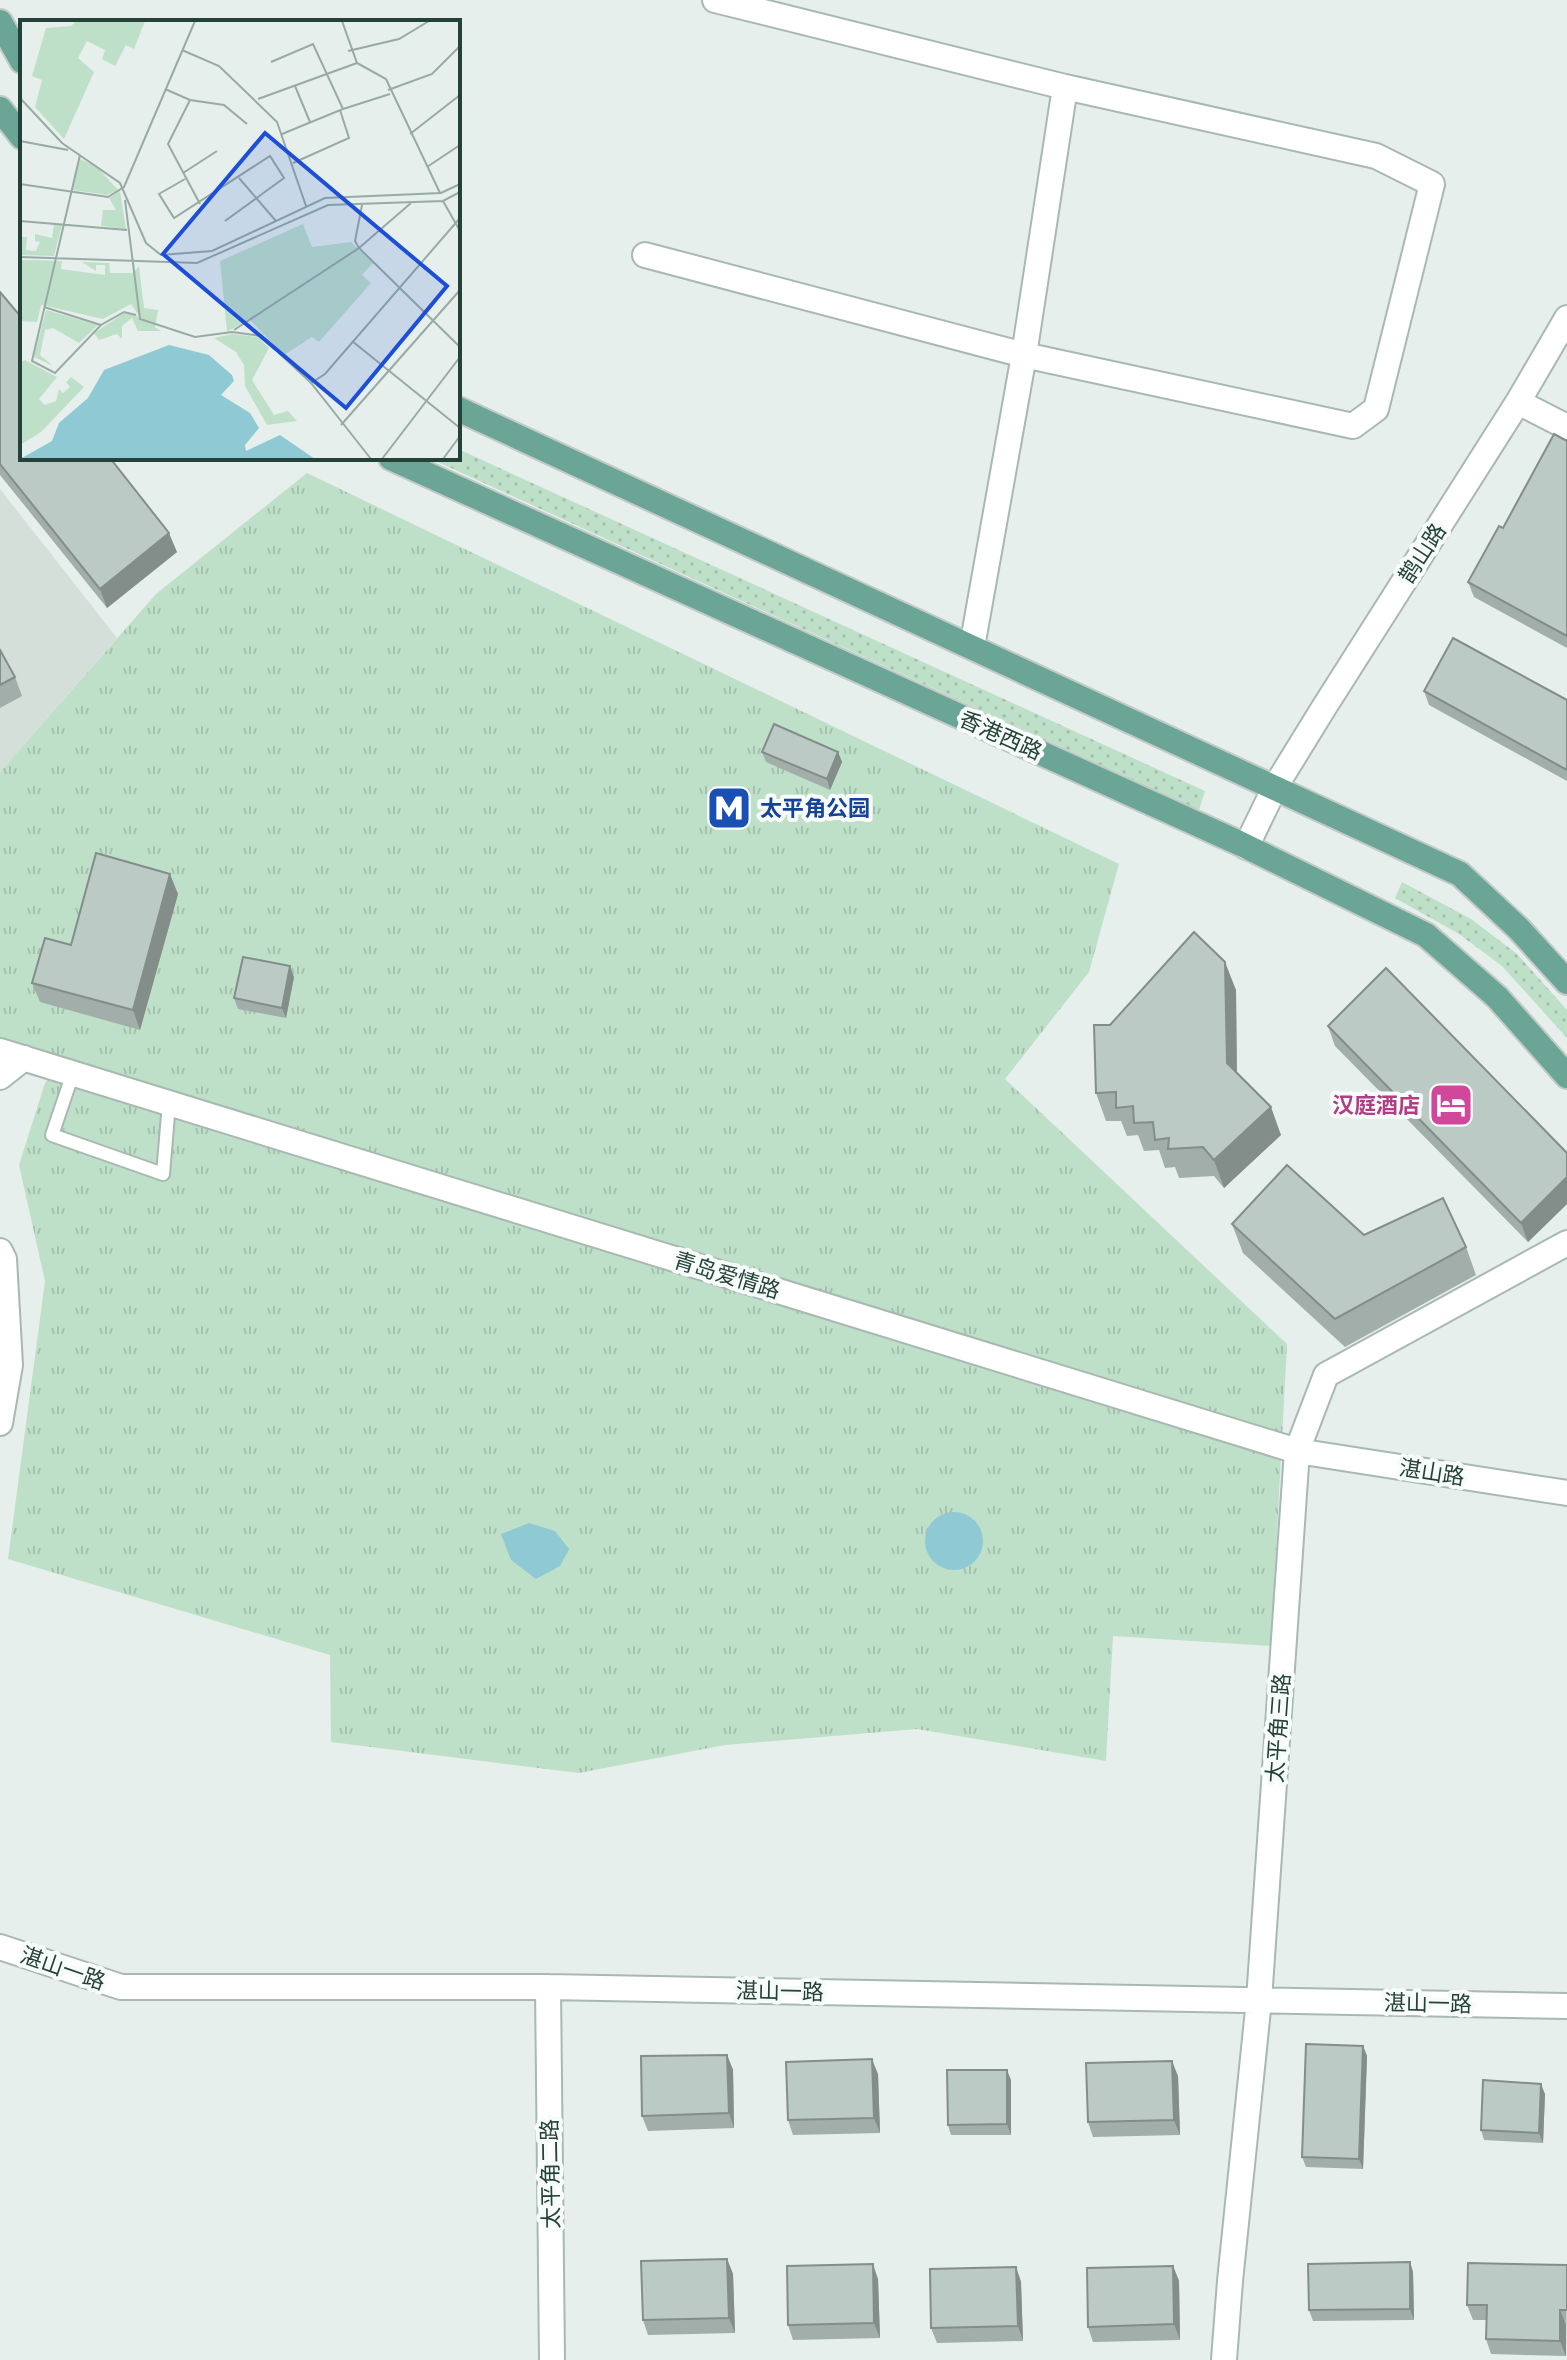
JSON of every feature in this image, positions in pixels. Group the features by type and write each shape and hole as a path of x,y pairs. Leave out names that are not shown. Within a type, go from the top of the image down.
{"main road":[{"path":"0,22 20,57"},
{"path":"0,109 20,134"},
{"path":"460,410 1460,874 1519,929 1567,982"},
{"name":"香港西路","path":"395,460 1246,847 1426,935 1497,997 1567,1076"}],"street":[{"path":"645,255 1024,355 1353,426 1376,409 1432,184 1376,156 1065,87 715,0"},
{"path":"972,647 1024,355 1065,87"},
{"name":"鹊山路","path":"1246,847 1275,787 1518,402 1567,318"},
{"path":"1518,402 1567,427"},
{"name":"青岛爱情路","path":"0,1051 1297,1451"},
{"path":"0,1077 24,1058"},
{"name":"太平角三路","path":"1224,2360 1259,2000 1297,1451 1326,1375 1567,1243"},
{"path":"0,1251 4,1259 10,1365 0,1423"},
{"name":"湛山路","path":"1297,1451 1567,1493"},
{"name":"湛山一路","path":"0,1947 121,1987 548,1987 1567,2006"},
{"name":"太平角二路","path":"548,1987 552,2360"}],"lane":[{"path":"73,1073 52,1135 163,1174 163,1101"}],"shaded area":[{"path":"0,489 117,638 0,772"}],"green space":[{"path":"460,450 1205,791 1199,810 433,460 460,460"},
{"name":"太平角公园","path":"307,473 1119,864 1089,972 1005,1079 1287,1344 1271,1646 1113,1636 1106,1761 917,1729 725,1745 579,1773 331,1742 330,1655 8,1559 45,1281 19,1165 44,1086 57,1058 0,1038 0,772 156,594"},
{"path":"1402,882 1471,919 1517,954 1567,1010 1567,1038 1502,966 1459,934 1395,898"}],"water":[{"path":"954,1512 975,1520 983,1541 975,1562 954,1570 933,1562 925,1541 933,1520"},
{"path":"529,1523 555,1531 569,1549 560,1566 536,1579 511,1560 501,1534"}],"building":[{"path":"0,292 20,316 20,460 112,460 169,533 100,589 0,464"},
{"path":"1554,434 1567,441 1567,636 1468,582 1499,526 1503,528"},
{"path":"1453,638 1567,700 1567,770 1424,691"},
{"path":"0,650 15,677 0,685"},
{"path":"774,724 838,752 827,779 762,752"},
{"path":"96,853 170,874 133,1010 32,983 45,938 71,945"},
{"path":"1194,932 1225,962 1227,1063 1271,1107 1214,1160 1203,1147 1168,1149 1169,1138 1155,1140 1153,1122 1134,1123 1133,1106 1116,1108 1116,1092 1096,1093 1094,1025 1110,1025"},
{"path":"243,957 290,966 282,1008 234,998"},
{"name":"汉庭酒店","path":"1386,968 1567,1153 1567,1177 1521,1223 1328,1026"},
{"path":"1287,1165 1364,1235 1443,1198 1466,1247 1335,1319 1232,1224"},
{"path":"1306,2044 1363,2046 1359,2159 1302,2157"},
{"path":"727,2055 729,2113 642,2116 641,2056"},
{"path":"872,2059 874,2118 788,2120 786,2062"},
{"path":"1172,2061 1174,2120 1088,2122 1086,2063"},
{"path":"947,2070 1007,2070 1007,2124 948,2125"},
{"path":"1483,2080 1541,2084 1539,2133 1481,2130"},
{"path":"727,2259 729,2318 643,2320 641,2261"},
{"path":"1410,2262 1410,2309 1309,2310 1308,2264"},
{"path":"1468,2263 1567,2265 1567,2310 1560,2310 1560,2341 1486,2339 1487,2305 1467,2305"},
{"path":"873,2264 874,2323 788,2325 787,2266"},
{"path":"1173,2266 1174,2324 1088,2327 1087,2268"},
{"path":"1016,2267 1018,2326 931,2328 930,2269"}],"place":[{"name":"太平角公园","path":"729,808"},
{"name":"汉庭酒店","path":"1451,1105"}]}
